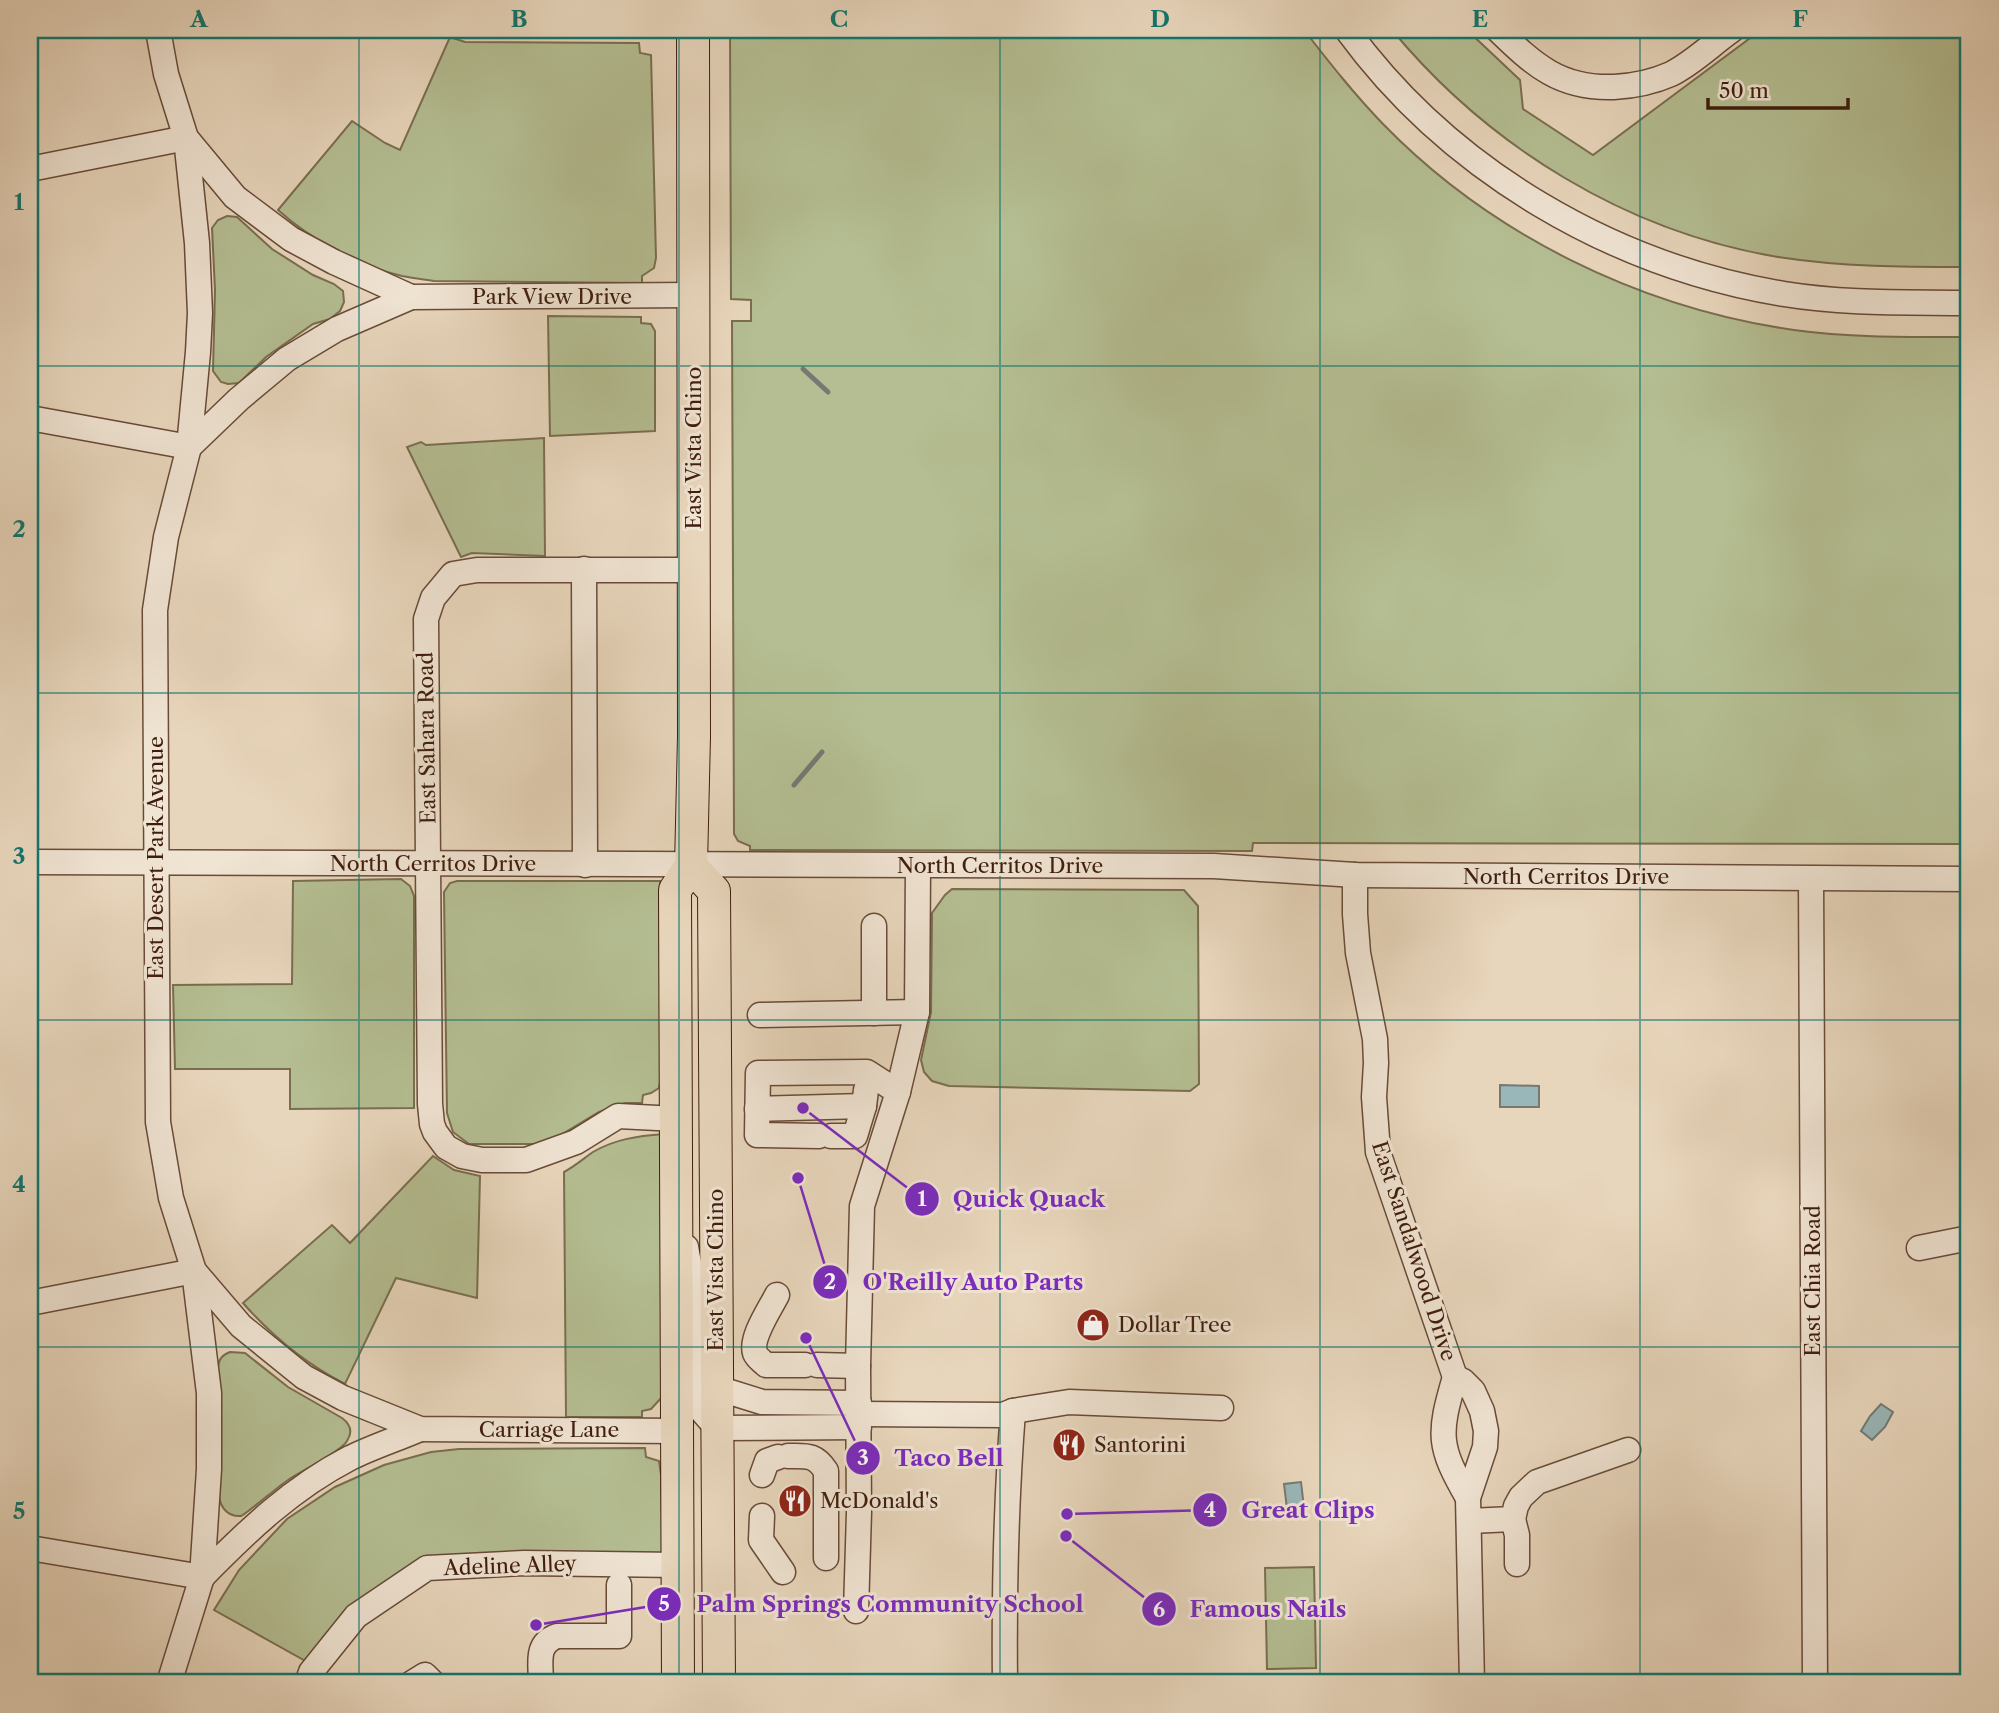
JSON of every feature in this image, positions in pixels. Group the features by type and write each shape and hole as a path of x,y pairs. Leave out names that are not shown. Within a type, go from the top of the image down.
{"main road":[{"name":"East Vista Chino","path":"678,1683 675,890 691,866 694,736 693,30"},
{"name":"East Vista Chino","path":"691,866 714,891 719,1683"}],"street":[{"name":"East Desert Park Avenue","path":"158,30 166,74 186,138 199,278 198,352 189,447 166,537 155,611 158,1122 171,1198 194,1271 209,1393 209,1469 202,1577 169,1683"},
{"path":"1347,30 1398,91 1468,155 1544,207 1620,246 1701,275 1785,294 1871,302 1969,303"},
{"path":"1498,30 1538,67 1557,78 1590,87 1631,86 1671,73 1732,30"},
{"path":"30,169 186,138"},
{"name":"Park View Drive","path":"186,138 235,197 290,239 411,297"},
{"name":"Park View Drive","path":"189,447 286,359 337,329 411,297 694,295"},
{"path":"30,418 189,447"},
{"path":"583,569 585,865"},
{"name":"East Sahara Road","path":"677,1119 618,1116 576,1142 526,1160 472,1158 453,1152 435,1132 430,1114 426,619 433,598 453,574 477,570 693,570"},
{"name":"North Cerritos Drive","path":"30,862 1214,866 1355,875 1969,879"},
{"path":"856,1611 862,1206 898,1092 917,1012 918,866"},
{"name":"East Sandalwood Drive","path":"1355,875 1358,953 1375,1039 1374,1097 1378,1152 1455,1377 1443,1436 1448,1460 1468,1510"},
{"name":"East Chia Road","path":"1811,879 1815,1683"},
{"path":"874,926 874,1013"},
{"path":"761,1015 917,1012"},
{"path":"867,1072 864,1106 855,1136 757,1135 758,1073 867,1072 898,1092"},
{"path":"757,1109 864,1106"},
{"path":"678,1205 692,1280 694,1402 718,1428 859,1415 1003,1415 1054,1403 1221,1408"},
{"path":"1919,1248 1969,1238"},
{"path":"30,1303 194,1271 241,1326 304,1377 344,1398 420,1429"},
{"path":"777,1295 755,1338 754,1349 757,1357 766,1365 858,1366"},
{"name":"East Sandalwood Drive","path":"1455,1377 1473,1391 1482,1411 1486,1431 1485,1447 1468,1510 1472,1683"},
{"path":"717,1388 762,1402 859,1415"},
{"path":"1005,1683 1006,1550 1013,1411"},
{"path":"30,1548 202,1577 238,1539 288,1496 350,1458 420,1429"},
{"name":"Carriage Lane","path":"420,1429 679,1431"},
{"path":"1517,1564 1517,1535 1513,1519 1521,1497 1537,1482 1628,1450"},
{"path":"783,1572 761,1540 769,1482 809,1456 820,1462 826,1471 826,1558"},
{"path":"1468,1510 1513,1519"},
{"name":"Adeline Alley","path":"307,1683 311,1672 356,1616 427,1568 524,1563 678,1565"},
{"path":"541,1683 541,1648 548,1639 557,1636 619,1636 619,1585"},
{"path":"412,1683 425,1675 433,1683"}],"green space":[{"path":"730,30 1304,30 1372,113 1425,164 1471,200 1520,232 1571,260 1680,304 1737,319 1794,330 1838,334 1969,337 1969,844 1253,843 1252,851 750,850 750,846 738,841 734,834 732,321 751,321 751,300 731,299"},
{"path":"1392,30 1467,30 1520,80 1523,109 1593,155 1761,30 1969,30 1969,267 1874,266 1778,257 1722,245 1668,227 1615,205 1565,178 1517,147 1472,111 1430,72"},
{"path":"450,37 465,42 639,43 640,53 651,55 656,258 654,268 642,276 642,283 434,281 402,276 369,266 336,250 278,210 352,121 400,150"},
{"path":"227,216 237,217 272,249 313,275 334,284 343,291 344,302 340,311 330,319 313,324 266,357 239,383 228,384 221,382 213,371 215,290 212,228 218,220"},
{"path":"548,316 641,317 641,323 651,324 655,331 655,431 550,436"},
{"path":"544,438 545,556 472,553 461,557 407,447 421,442 426,445"},
{"path":"401,879 410,886 414,896 414,1108 290,1109 290,1069 175,1069 173,985 292,984 293,881"},
{"path":"660,881 659,1088 643,1095 642,1103 625,1103 599,1112 554,1139 537,1144 469,1144 453,1132 447,1113 444,892 450,883"},
{"path":"952,889 1184,890 1198,906 1199,1084 1190,1091 949,1086 932,1081 924,1072 921,1060 931,1012 932,913"},
{"path":"664,1134 663,1396 651,1409 642,1411 642,1417 566,1417 564,1172 610,1144 636,1137"},
{"path":"433,1156 454,1170 480,1176 477,1298 396,1278 345,1384 290,1348 243,1303 332,1225 350,1243"},
{"path":"230,1352 245,1353 288,1387 342,1418 350,1431 347,1441 337,1450 288,1480 241,1516 226,1511 219,1497 221,1434 218,1367 221,1358"},
{"path":"645,1448 646,1457 659,1461 663,1556 480,1558 350,1610 323,1637 309,1663 214,1610 239,1570 287,1519 335,1487 384,1465 431,1452 459,1449"},
{"path":"1314,1567 1316,1668 1267,1669 1265,1568"}],"water":[{"path":"1500,1085 1539,1086 1539,1107 1500,1107"},
{"path":"1881,1404 1893,1412 1885,1427 1872,1440 1861,1431"},
{"path":"1301,1482 1305,1516 1288,1517 1284,1484"}],"waterway":[{"path":"803,369 828,392"},
{"path":"794,785 822,752"}],"place":[{"name":"Quick Quack","path":"803,1108"},
{"name":"O'Reilly Auto Parts","path":"798,1178"},
{"name":"Dollar Tree","path":"1093,1325"},
{"name":"Taco Bell","path":"806,1338"},
{"name":"Santorini","path":"1069,1445"},
{"name":"McDonald's","path":"795,1501"},
{"name":"Great Clips","path":"1067,1514"},
{"name":"Famous Nails","path":"1066,1536"},
{"name":"Palm Springs Community School","path":"536,1625"}]}
